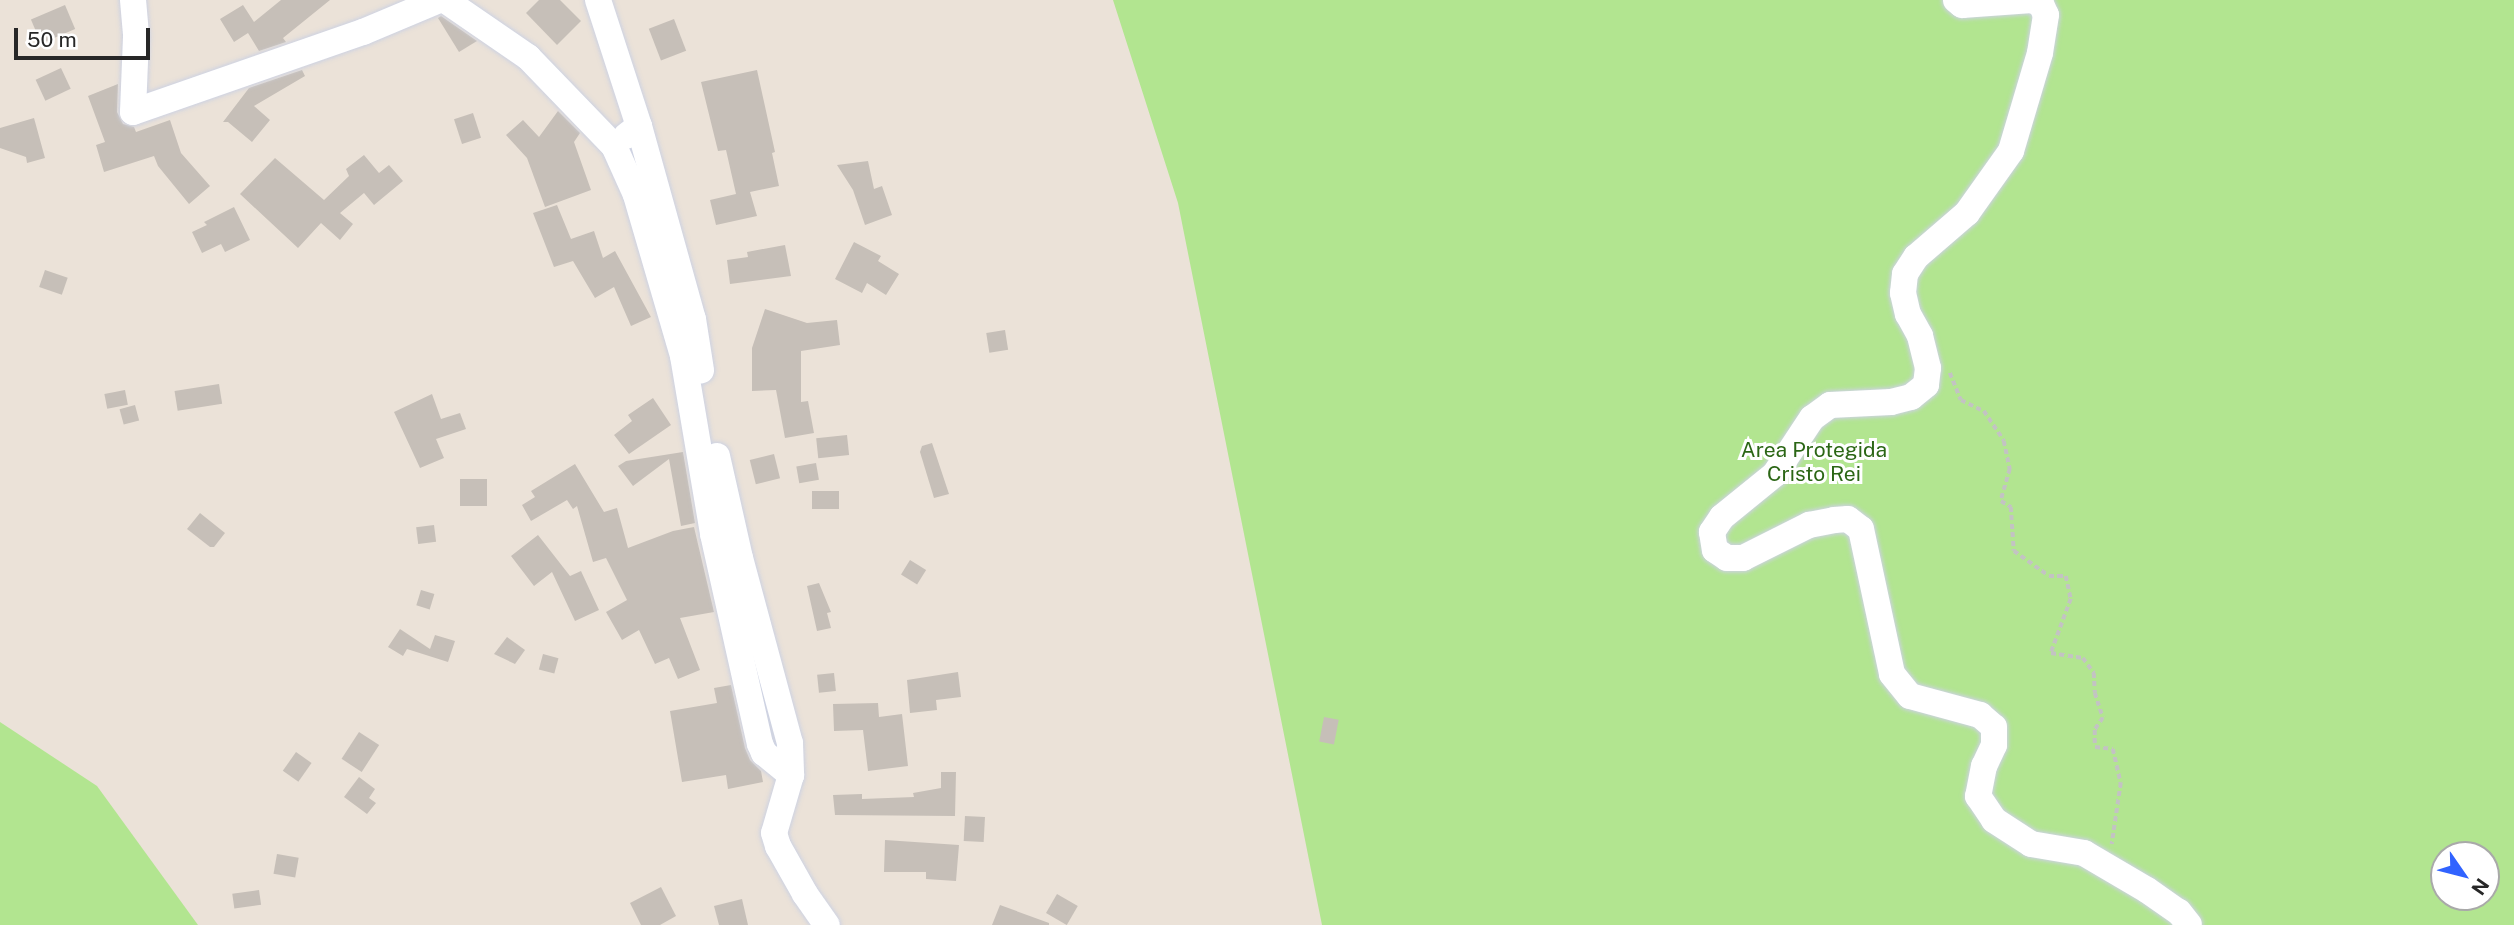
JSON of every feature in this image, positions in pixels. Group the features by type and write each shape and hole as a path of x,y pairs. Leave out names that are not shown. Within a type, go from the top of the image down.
{"street":[{"path":"133,0 136,37 133,112 363,32 439,0"},
{"path":"445,0 528,57 614,146 636,195 683,356 713,534 760,744 764,753 791,775"},
{"path":"598,0 639,125 694,318 708,419 740,558 790,743 791,775 774,833 800,884 827,925"},
{"path":"1956,0 1962,5 2032,1 2041,4 2046,15 2040,53 2011,151 1967,213 1916,257 1905,274 1903,293 1908,314 1920,336 1925,354 1928,368 1926,385 1911,397 1891,402 1830,405 1812,418 1775,474 1722,517 1712,532 1715,550 1727,558 1743,558 1809,525 1834,520 1848,519 1861,529 1892,674 1910,696 1980,715 1994,727 1994,746 1984,766 1978,796 1994,820 2031,844 2084,853 2179,912 2189,925"},
{"path":"614,146 639,125"}],"path":[{"path":"1925,354 1938,361 1954,377 1961,400 1984,411 2004,441 2010,469 2001,501 2011,508 2014,551 2049,576 2066,576 2071,599 2052,653 2083,658 2094,673 2095,693 2103,718 2095,730 2095,747 2113,749 2121,783 2109,867"}],"green space":[{"name":"Area Protegida Cristo Rei","path":"1113,0 2514,0 2514,925 1322,925 1178,203"},
{"path":"0,722 97,786 198,925 0,925"}],"building":[{"path":"281,0 330,0 283,38 286,42 259,51 248,33 234,42 220,19 243,5 254,22"},
{"path":"539,0 560,0 581,21 557,45 526,13"},
{"path":"65,5 75,29 41,43 31,19"},
{"path":"441,16 477,41 459,52 438,18"},
{"path":"674,19 686,51 661,60 649,29"},
{"path":"61,68 71,89 45,101 36,80"},
{"path":"302,70 305,76 254,106 270,120 252,142 228,122 223,122 249,88"},
{"path":"757,70 775,152 772,153 779,186 750,192 757,216 716,225 710,200 736,194 726,150 718,151 701,82"},
{"path":"118,84 117,112 123,124 134,127 136,132 170,120 181,153 210,186 189,204 158,166 154,156 104,172 96,145 105,142 88,96"},
{"path":"558,111 580,133 574,142 591,190 545,207 527,158 506,135 523,120 539,137"},
{"path":"473,113 481,138 462,144 454,119"},
{"path":"34,118 45,158 27,163 26,157 0,148 0,128"},
{"path":"364,155 379,173 389,165 403,181 374,205 364,193 340,213 353,224 340,240 321,223 298,248 240,194 275,158 324,200 349,176 346,169"},
{"path":"868,161 874,189 882,186 892,215 865,225 853,190 837,165"},
{"path":"557,205 571,239 594,231 603,258 615,251 651,317 631,326 614,287 595,298 573,261 554,267 533,213"},
{"path":"234,207 250,240 225,252 221,244 202,253 192,232 207,225 204,222"},
{"path":"854,242 881,256 878,261 899,274 886,295 867,283 862,293 835,279"},
{"path":"785,245 791,276 730,284 727,260 748,257 747,252"},
{"path":"45,270 68,278 62,295 39,287"},
{"path":"765,309 807,323 837,320 840,345 801,351 801,402 808,401 814,433 785,438 776,390 752,391 752,348"},
{"path":"1005,330 1008,350 989,353 986,333"},
{"path":"219,384 222,404 178,411 175,391"},
{"path":"125,390 128,405 107,409 104,394"},
{"path":"432,394 441,419 460,413 466,429 436,439 444,458 420,468 394,412"},
{"path":"653,398 671,425 629,454 614,435 632,421 628,415"},
{"path":"135,405 139,420 124,425 120,409"},
{"path":"847,435 849,455 818,458 816,438"},
{"path":"932,443 949,494 934,498 920,452 922,446"},
{"path":"683,452 695,523 681,526 669,459 633,486 618,466 626,461"},
{"path":"774,454 780,478 756,484 750,460"},
{"path":"816,463 819,480 799,483 796,466"},
{"path":"575,464 604,512 617,508 628,548 673,531 694,527 714,612 680,618 700,670 678,679 669,658 655,664 639,630 622,640 606,612 627,600 606,558 593,562 577,506 573,509 567,500 531,521 522,505 535,497 531,491"},
{"path":"460,479 487,479 487,506 460,506"},
{"path":"812,491 839,491 839,509 812,509"},
{"path":"200,513 225,533 214,547 210,547 187,529"},
{"path":"434,525 436,542 418,544 416,527"},
{"path":"538,535 570,576 581,571 599,610 575,621 552,572 534,586 511,556"},
{"path":"910,560 926,570 917,584 901,574"},
{"path":"819,583 831,612 827,613 831,628 817,631 807,586"},
{"path":"421,590 434,594 430,609 416,605"},
{"path":"400,629 430,649 435,635 455,641 448,662 407,649 403,656 388,647"},
{"path":"507,637 525,650 515,664 494,654"},
{"path":"543,654 558,658 554,674 539,669"},
{"path":"958,672 961,697 936,700 937,710 910,713 907,680"},
{"path":"834,673 836,691 819,693 817,675"},
{"path":"731,685 745,748 750,760 761,771 763,782 728,789 726,775 682,782 670,711 717,703 714,688"},
{"path":"878,703 879,717 902,714 908,766 868,771 863,730 834,731 833,704"},
{"path":"1324,717 1339,720 1334,744 1319,742"},
{"path":"359,732 379,745 362,772 342,759"},
{"path":"296,752 312,763 298,782 283,771"},
{"path":"941,772 956,772 955,816 835,815 833,795 862,794 862,799 914,797 913,793 941,788"},
{"path":"359,777 375,789 369,798 376,803 367,814 344,797"},
{"path":"965,816 985,817 984,842 964,841"},
{"path":"885,840 959,845 956,881 926,879 926,872 884,872"},
{"path":"277,854 299,858 295,878 274,874"},
{"path":"661,887 676,916 660,925 641,925 630,903"},
{"path":"259,890 261,905 234,909 232,894"},
{"path":"1057,894 1078,906 1067,925 1046,913"},
{"path":"742,899 748,925 719,925 714,906"},
{"path":"1000,905 1049,923 1049,925 992,925"}]}
